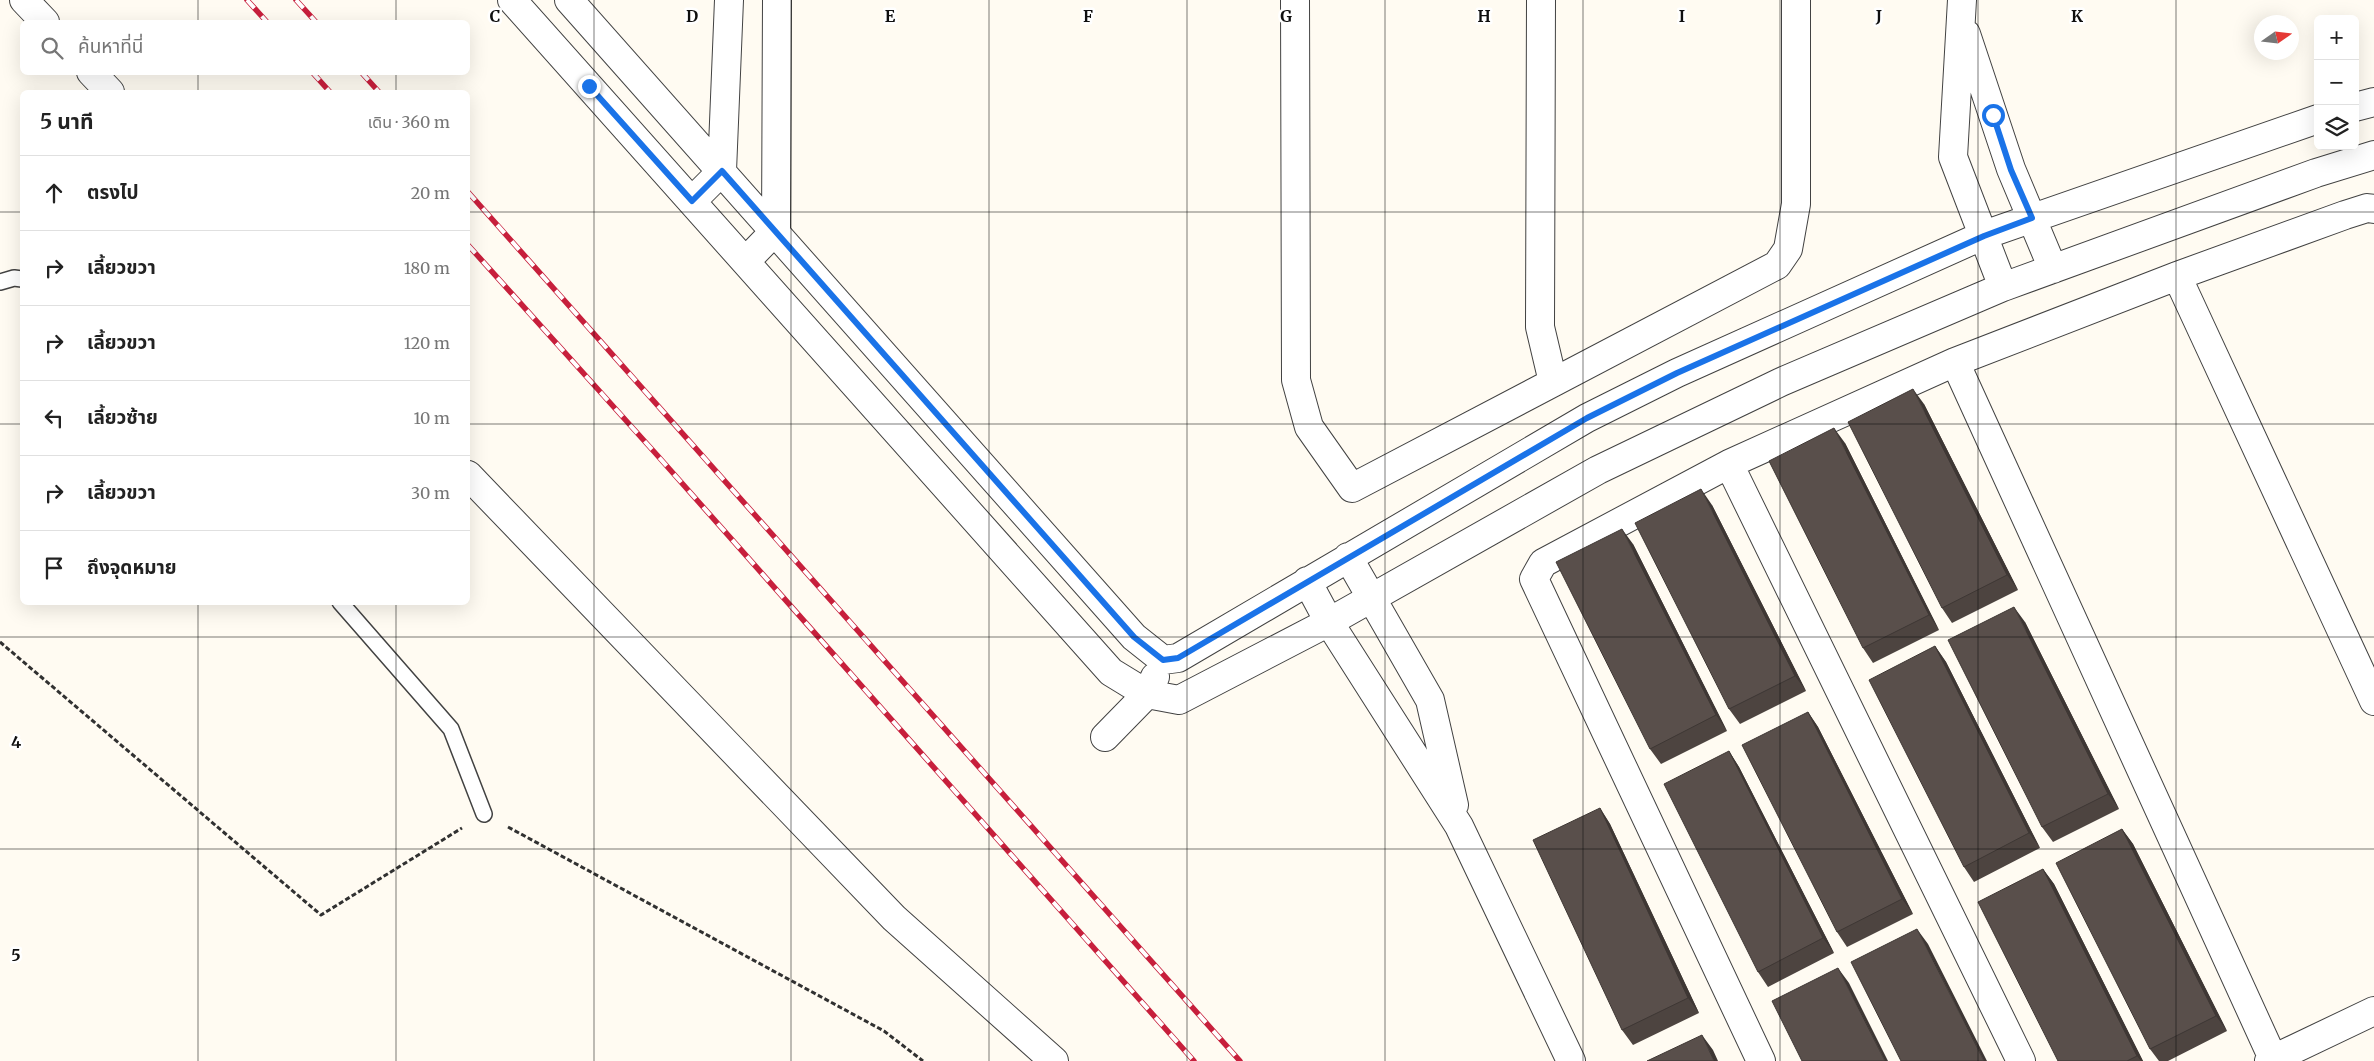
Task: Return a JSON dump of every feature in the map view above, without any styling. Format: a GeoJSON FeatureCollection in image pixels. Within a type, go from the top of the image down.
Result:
{"type":"FeatureCollection","features":[{"type":"Feature","properties":{"kind":"street"},"geometry":{"type":"LineString","coordinates":[[24,0],[43,20]]}},
{"type":"Feature","properties":{"kind":"street"},"geometry":{"type":"LineString","coordinates":[[512,0],[1111,672],[1146,694],[1178,700],[1329,622],[1598,470],[1781,382],[2003,287],[2316,172],[2374,155]]}},
{"type":"Feature","properties":{"kind":"street"},"geometry":{"type":"LineString","coordinates":[[569,0],[776,230],[1134,637],[1163,660],[1178,658],[1595,414],[1677,373],[1984,236],[2314,120]]}},
{"type":"Feature","properties":{"kind":"street"},"geometry":{"type":"LineString","coordinates":[[692,201],[722,171],[729,0]]}},
{"type":"Feature","properties":{"kind":"street"},"geometry":{"type":"LineString","coordinates":[[746,261],[776,230],[777,0]]}},
{"type":"Feature","properties":{"kind":"street"},"geometry":{"type":"LineString","coordinates":[[1295,0],[1296,380],[1309,427],[1352,488],[1777,265],[1788,249],[1796,204],[1796,0]]}},
{"type":"Feature","properties":{"kind":"street"},"geometry":{"type":"LineString","coordinates":[[1541,0],[1540,327],[1553,382]]}},
{"type":"Feature","properties":{"kind":"street"},"geometry":{"type":"LineString","coordinates":[[1962,12],[2011,170],[2053,269]]}},
{"type":"Feature","properties":{"kind":"street"},"geometry":{"type":"LineString","coordinates":[[1962,12],[1952,157],[2003,287]]}},
{"type":"Feature","properties":{"kind":"street"},"geometry":{"type":"LineString","coordinates":[[94,75],[108,90]]}},
{"type":"Feature","properties":{"kind":"street"},"geometry":{"type":"LineString","coordinates":[[2359,106],[2374,102]]}},
{"type":"Feature","properties":{"kind":"street"},"geometry":{"type":"LineString","coordinates":[[1761,1061],[1534,579],[1544,563],[1729,464],[1955,362],[2177,276],[2345,215],[2366,208],[2374,210]]}},
{"type":"Feature","properties":{"kind":"street"},"geometry":{"type":"LineString","coordinates":[[2177,276],[2374,701]]}},
{"type":"Feature","properties":{"kind":"street"},"geometry":{"type":"LineString","coordinates":[[1955,362],[2272,1060],[2374,1011]]}},
{"type":"Feature","properties":{"kind":"street"},"geometry":{"type":"LineString","coordinates":[[1729,464],[2021,1061]]}},
{"type":"Feature","properties":{"kind":"street"},"geometry":{"type":"LineString","coordinates":[[470,477],[894,918],[1054,1061]]}},
{"type":"Feature","properties":{"kind":"street"},"geometry":{"type":"LineString","coordinates":[[1348,557],[1430,700],[1459,826]]}},
{"type":"Feature","properties":{"kind":"street"},"geometry":{"type":"LineString","coordinates":[[1307,581],[1329,622],[1459,826],[1571,1061]]}},
{"type":"Feature","properties":{"kind":"street"},"geometry":{"type":"LineString","coordinates":[[1105,737],[1146,694],[1163,660]]}},
{"type":"Feature","properties":{"kind":"lane"},"geometry":{"type":"LineString","coordinates":[[0,282],[14,278],[20,280]]}},
{"type":"Feature","properties":{"kind":"lane"},"geometry":{"type":"LineString","coordinates":[[343,605],[451,729],[484,814]]}},
{"type":"Feature","properties":{"kind":"path"},"geometry":{"type":"LineString","coordinates":[[0,642],[321,915],[484,814],[884,1031],[923,1061]]}},
{"type":"Feature","properties":{"kind":"building"},"geometry":{"type":"Polygon","coordinates":[[[1913,389],[2007,575],[1942,608],[1848,422],[1913,389]]]}},
{"type":"Feature","properties":{"kind":"building"},"geometry":{"type":"Polygon","coordinates":[[[1834,428],[1929,615],[1863,648],[1769,461],[1834,428]]]}},
{"type":"Feature","properties":{"kind":"building"},"geometry":{"type":"Polygon","coordinates":[[[1701,489],[1795,676],[1729,709],[1635,523],[1701,489]]]}},
{"type":"Feature","properties":{"kind":"building"},"geometry":{"type":"Polygon","coordinates":[[[1622,529],[1716,715],[1650,749],[1556,562],[1622,529]]]}},
{"type":"Feature","properties":{"kind":"building"},"geometry":{"type":"Polygon","coordinates":[[[2014,607],[2108,794],[2042,827],[1948,640],[2014,607]]]}},
{"type":"Feature","properties":{"kind":"building"},"geometry":{"type":"Polygon","coordinates":[[[1935,646],[2029,833],[1964,867],[1869,680],[1935,646]]]}},
{"type":"Feature","properties":{"kind":"building"},"geometry":{"type":"Polygon","coordinates":[[[1808,712],[1902,899],[1837,932],[1742,745],[1808,712]]]}},
{"type":"Feature","properties":{"kind":"building"},"geometry":{"type":"Polygon","coordinates":[[[1729,751],[1823,938],[1758,972],[1664,784],[1729,751]]]}},
{"type":"Feature","properties":{"kind":"building"},"geometry":{"type":"Polygon","coordinates":[[[1600,808],[1688,998],[1622,1030],[1533,840],[1600,808]]]}},
{"type":"Feature","properties":{"kind":"building"},"geometry":{"type":"Polygon","coordinates":[[[2122,829],[2216,1016],[2150,1049],[2056,863],[2122,829]]]}},
{"type":"Feature","properties":{"kind":"building"},"geometry":{"type":"Polygon","coordinates":[[[2043,869],[2137,1056],[2127,1061],[2058,1061],[1978,902],[2043,869]]]}},
{"type":"Feature","properties":{"kind":"building"},"geometry":{"type":"Polygon","coordinates":[[[1917,929],[1984,1061],[1901,1061],[1851,962],[1917,929]]]}},
{"type":"Feature","properties":{"kind":"building"},"geometry":{"type":"Polygon","coordinates":[[[1838,968],[1885,1061],[1802,1061],[1772,1001],[1838,968]]]}},
{"type":"Feature","properties":{"kind":"building"},"geometry":{"type":"Polygon","coordinates":[[[1702,1035],[1714,1061],[1647,1061],[1702,1035]]]}},
{"type":"Feature","properties":{"kind":"railway"},"geometry":{"type":"LineString","coordinates":[[247,0],[265,20]]}},
{"type":"Feature","properties":{"kind":"railway"},"geometry":{"type":"LineString","coordinates":[[296,0],[314,20]]}},
{"type":"Feature","properties":{"kind":"railway"},"geometry":{"type":"LineString","coordinates":[[315,75],[328,90]]}},
{"type":"Feature","properties":{"kind":"railway"},"geometry":{"type":"LineString","coordinates":[[364,75],[377,90]]}},
{"type":"Feature","properties":{"kind":"railway"},"geometry":{"type":"LineString","coordinates":[[470,194],[1240,1061]]}},
{"type":"Feature","properties":{"kind":"railway"},"geometry":{"type":"LineString","coordinates":[[470,247],[657,455],[1194,1061]]}},
{"type":"Feature","properties":{"kind":"route"},"geometry":{"type":"LineString","coordinates":[[589,86],[692,201],[722,171],[1134,637],[1163,660],[1178,658],[1587,418],[1677,373],[1984,236],[2032,218],[2011,170],[1993,115]]}}]}
